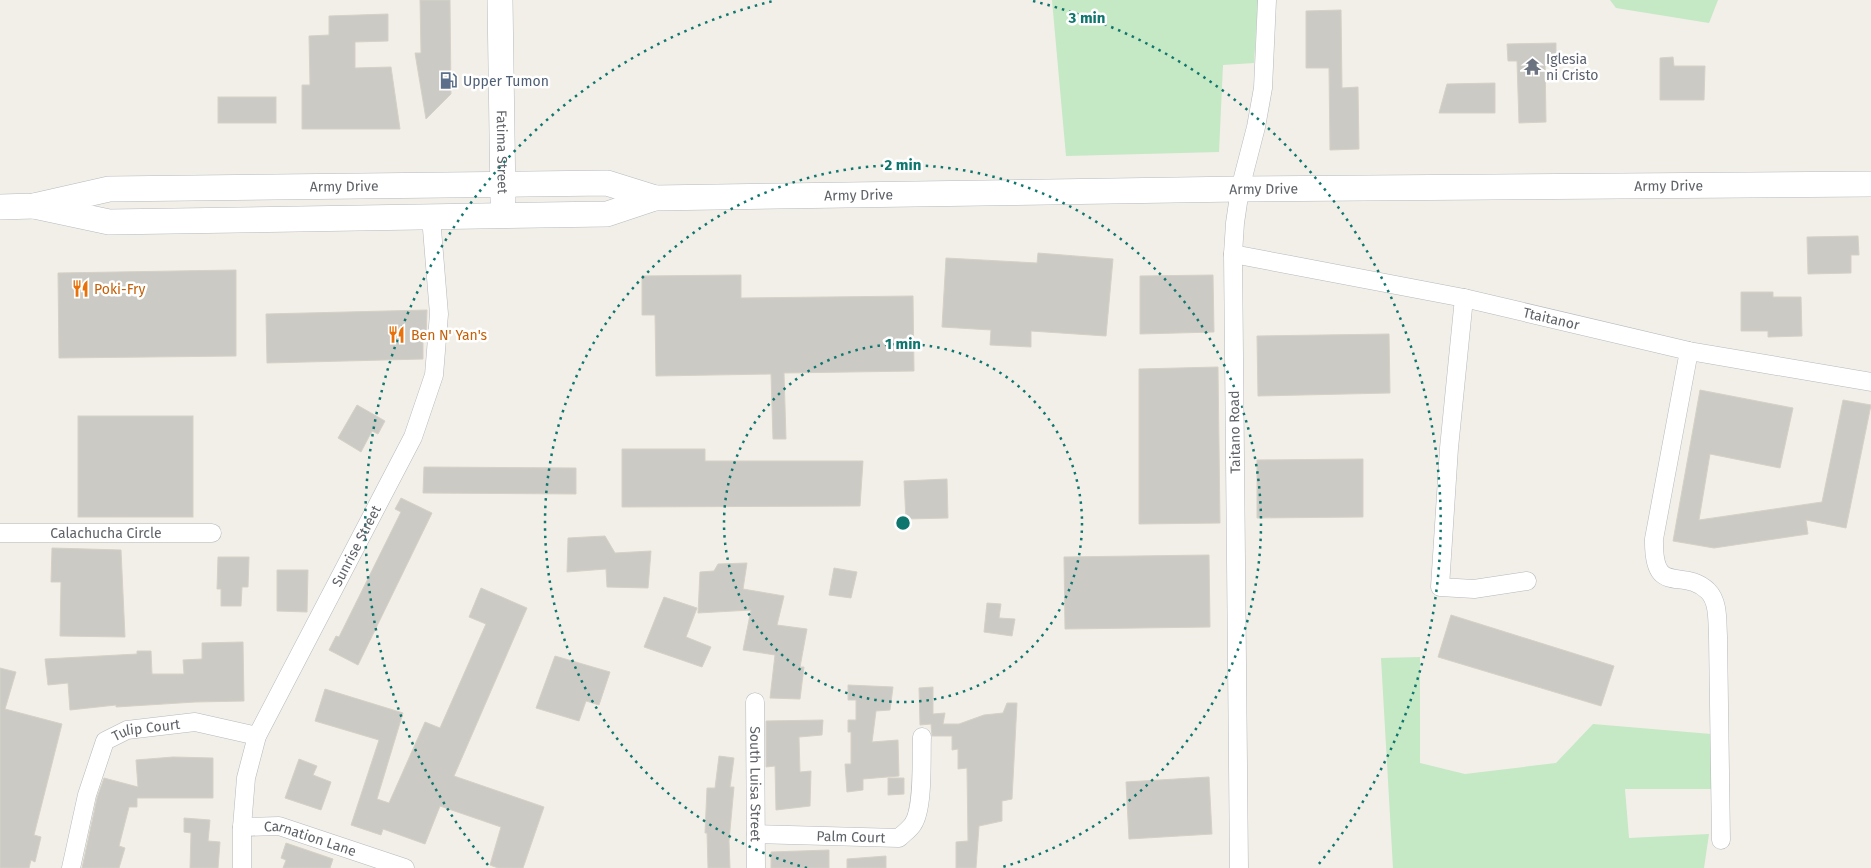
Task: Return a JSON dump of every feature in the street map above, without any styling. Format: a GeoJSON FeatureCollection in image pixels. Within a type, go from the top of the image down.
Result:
{"type":"FeatureCollection","features":[{"type":"Feature","properties":{"kind":"main road","name":"Fatima Street"},"geometry":{"type":"LineString","coordinates":[[500,0],[503,215]]}},
{"type":"Feature","properties":{"kind":"main road","name":"Army Drive"},"geometry":{"type":"LineString","coordinates":[[0,207],[34,206],[109,189],[607,183],[655,198]]}},
{"type":"Feature","properties":{"kind":"main road","name":"Army Drive"},"geometry":{"type":"LineString","coordinates":[[34,206],[109,222],[607,214],[655,198],[1240,189],[1871,184]]}},
{"type":"Feature","properties":{"kind":"street","name":"Taitano Road"},"geometry":{"type":"LineString","coordinates":[[1239,868],[1233,254],[1240,189],[1256,126],[1263,88],[1267,0]]}},
{"type":"Feature","properties":{"kind":"street","name":"Sunrise Street"},"geometry":{"type":"LineString","coordinates":[[242,868],[242,827],[246,778],[257,736],[413,437],[434,375],[439,314],[431,217]]}},
{"type":"Feature","properties":{"kind":"street","name":"Ttaitanor"},"geometry":{"type":"LineString","coordinates":[[1233,254],[1464,298],[1689,351],[1871,382]]}},
{"type":"Feature","properties":{"kind":"street"},"geometry":{"type":"LineString","coordinates":[[1464,298],[1449,448],[1440,588],[1474,589],[1527,581]]}},
{"type":"Feature","properties":{"kind":"street"},"geometry":{"type":"LineString","coordinates":[[1689,351],[1654,539],[1654,553],[1656,566],[1662,574],[1674,579],[1695,583],[1709,592],[1716,607],[1721,840]]}},
{"type":"Feature","properties":{"kind":"street","name":"Calachucha Circle"},"geometry":{"type":"LineString","coordinates":[[0,533],[212,532]]}},
{"type":"Feature","properties":{"kind":"street","name":"South Luisa Street"},"geometry":{"type":"LineString","coordinates":[[754,702],[756,868]]}},
{"type":"Feature","properties":{"kind":"street","name":"Tulip Court"},"geometry":{"type":"LineString","coordinates":[[71,868],[87,795],[105,741],[127,730],[195,722],[257,736]]}},
{"type":"Feature","properties":{"kind":"street","name":"Palm Court"},"geometry":{"type":"LineString","coordinates":[[756,834],[899,838],[914,823],[918,809],[922,737]]}},
{"type":"Feature","properties":{"kind":"street","name":"Carnation Lane"},"geometry":{"type":"LineString","coordinates":[[242,827],[279,826],[405,868]]}},
{"type":"Feature","properties":{"kind":"green space"},"geometry":{"type":"Polygon","coordinates":[[[1052,0],[1258,0],[1254,63],[1223,65],[1219,152],[1066,156],[1052,0]]]}},
{"type":"Feature","properties":{"kind":"green space"},"geometry":{"type":"Polygon","coordinates":[[[1610,0],[1718,0],[1709,23],[1616,8],[1610,0]]]}},
{"type":"Feature","properties":{"kind":"green space"},"geometry":{"type":"Polygon","coordinates":[[[1420,657],[1420,763],[1465,774],[1556,763],[1593,724],[1711,734],[1712,789],[1625,789],[1629,838],[1709,834],[1704,868],[1393,868],[1381,658],[1420,657]]]}},
{"type":"Feature","properties":{"kind":"building"},"geometry":{"type":"Polygon","coordinates":[[[420,0],[450,0],[451,94],[426,119],[415,53],[421,53],[420,0]]]}},
{"type":"Feature","properties":{"kind":"building"},"geometry":{"type":"Polygon","coordinates":[[[1341,10],[1342,88],[1358,87],[1359,149],[1330,150],[1329,68],[1306,68],[1306,11],[1341,10]]]}},
{"type":"Feature","properties":{"kind":"building"},"geometry":{"type":"Polygon","coordinates":[[[388,14],[388,41],[355,42],[355,68],[391,67],[400,129],[302,129],[302,85],[310,85],[309,36],[329,35],[329,16],[388,14]]]}},
{"type":"Feature","properties":{"kind":"building"},"geometry":{"type":"Polygon","coordinates":[[[1556,43],[1556,58],[1545,59],[1546,122],[1519,123],[1517,61],[1508,61],[1507,44],[1556,43]]]}},
{"type":"Feature","properties":{"kind":"building"},"geometry":{"type":"Polygon","coordinates":[[[1673,57],[1674,66],[1705,66],[1704,100],[1660,100],[1660,58],[1673,57]]]}},
{"type":"Feature","properties":{"kind":"building"},"geometry":{"type":"Polygon","coordinates":[[[1495,83],[1495,113],[1439,113],[1447,84],[1495,83]]]}},
{"type":"Feature","properties":{"kind":"building"},"geometry":{"type":"Polygon","coordinates":[[[218,97],[276,97],[276,123],[218,123],[218,97]]]}},
{"type":"Feature","properties":{"kind":"building"},"geometry":{"type":"Polygon","coordinates":[[[1858,236],[1859,255],[1851,255],[1851,273],[1808,274],[1807,237],[1858,236]]]}},
{"type":"Feature","properties":{"kind":"building"},"geometry":{"type":"Polygon","coordinates":[[[1038,253],[1113,259],[1106,336],[1031,331],[1031,347],[990,345],[991,330],[942,327],[946,258],[1037,263],[1038,253]]]}},
{"type":"Feature","properties":{"kind":"building"},"geometry":{"type":"Polygon","coordinates":[[[236,270],[236,356],[59,358],[58,273],[236,270]]]}},
{"type":"Feature","properties":{"kind":"building"},"geometry":{"type":"Polygon","coordinates":[[[741,275],[741,298],[913,296],[914,371],[784,373],[786,439],[773,439],[771,374],[656,376],[655,315],[642,315],[642,276],[741,275]]]}},
{"type":"Feature","properties":{"kind":"building"},"geometry":{"type":"Polygon","coordinates":[[[1213,275],[1214,332],[1140,334],[1140,276],[1213,275]]]}},
{"type":"Feature","properties":{"kind":"building"},"geometry":{"type":"Polygon","coordinates":[[[1741,292],[1773,292],[1773,297],[1801,297],[1802,336],[1768,337],[1768,331],[1741,331],[1741,292]]]}},
{"type":"Feature","properties":{"kind":"building"},"geometry":{"type":"Polygon","coordinates":[[[427,310],[426,337],[423,337],[423,359],[267,363],[266,314],[427,310]]]}},
{"type":"Feature","properties":{"kind":"building"},"geometry":{"type":"Polygon","coordinates":[[[1389,334],[1390,393],[1258,396],[1257,336],[1389,334]]]}},
{"type":"Feature","properties":{"kind":"building"},"geometry":{"type":"Polygon","coordinates":[[[1218,367],[1220,523],[1139,524],[1139,369],[1218,367]]]}},
{"type":"Feature","properties":{"kind":"building"},"geometry":{"type":"Polygon","coordinates":[[[1700,390],[1793,408],[1780,468],[1710,454],[1699,520],[1822,502],[1843,400],[1871,405],[1846,528],[1806,520],[1808,534],[1714,548],[1673,541],[1700,390]]]}},
{"type":"Feature","properties":{"kind":"building"},"geometry":{"type":"Polygon","coordinates":[[[357,405],[385,421],[378,434],[372,431],[361,452],[338,438],[357,405]]]}},
{"type":"Feature","properties":{"kind":"building"},"geometry":{"type":"Polygon","coordinates":[[[78,416],[193,416],[193,517],[78,517],[78,416]]]}},
{"type":"Feature","properties":{"kind":"building"},"geometry":{"type":"Polygon","coordinates":[[[622,449],[705,449],[705,461],[863,461],[860,506],[622,507],[622,449]]]}},
{"type":"Feature","properties":{"kind":"building"},"geometry":{"type":"Polygon","coordinates":[[[1363,459],[1363,517],[1257,518],[1257,460],[1363,459]]]}},
{"type":"Feature","properties":{"kind":"building"},"geometry":{"type":"Polygon","coordinates":[[[424,467],[576,468],[576,494],[423,493],[424,467]]]}},
{"type":"Feature","properties":{"kind":"building"},"geometry":{"type":"Polygon","coordinates":[[[947,479],[948,518],[906,519],[904,481],[947,479]]]}},
{"type":"Feature","properties":{"kind":"building"},"geometry":{"type":"Polygon","coordinates":[[[401,498],[432,513],[358,665],[329,650],[336,636],[339,637],[401,512],[395,509],[401,498]]]}},
{"type":"Feature","properties":{"kind":"building"},"geometry":{"type":"Polygon","coordinates":[[[605,536],[615,553],[651,551],[648,588],[607,587],[606,569],[567,572],[568,538],[605,536]]]}},
{"type":"Feature","properties":{"kind":"building"},"geometry":{"type":"Polygon","coordinates":[[[52,548],[121,550],[125,637],[60,636],[61,582],[51,582],[52,548]]]}},
{"type":"Feature","properties":{"kind":"building"},"geometry":{"type":"Polygon","coordinates":[[[1209,555],[1210,627],[1065,629],[1064,557],[1209,555]]]}},
{"type":"Feature","properties":{"kind":"building"},"geometry":{"type":"Polygon","coordinates":[[[218,557],[249,557],[248,587],[242,587],[241,606],[221,606],[221,589],[217,589],[218,557]]]}},
{"type":"Feature","properties":{"kind":"building"},"geometry":{"type":"Polygon","coordinates":[[[747,563],[743,589],[784,596],[777,625],[807,629],[800,667],[804,667],[800,699],[770,698],[775,655],[743,650],[751,610],[698,613],[700,572],[714,571],[718,564],[747,563]]]}},
{"type":"Feature","properties":{"kind":"building"},"geometry":{"type":"Polygon","coordinates":[[[834,568],[857,572],[851,598],[829,595],[834,568]]]}},
{"type":"Feature","properties":{"kind":"building"},"geometry":{"type":"Polygon","coordinates":[[[277,570],[308,570],[307,612],[277,611],[277,570]]]}},
{"type":"Feature","properties":{"kind":"building"},"geometry":{"type":"Polygon","coordinates":[[[481,588],[527,608],[454,776],[544,807],[523,868],[498,868],[490,865],[501,827],[440,806],[425,844],[383,829],[381,835],[351,825],[379,740],[315,721],[325,689],[403,713],[377,799],[389,803],[425,722],[440,728],[486,624],[469,617],[481,588]]]}},
{"type":"Feature","properties":{"kind":"building"},"geometry":{"type":"Polygon","coordinates":[[[664,597],[697,608],[686,637],[711,647],[702,667],[644,647],[664,597]]]}},
{"type":"Feature","properties":{"kind":"building"},"geometry":{"type":"Polygon","coordinates":[[[987,603],[1001,604],[999,618],[1015,619],[1012,636],[984,632],[987,603]]]}},
{"type":"Feature","properties":{"kind":"building"},"geometry":{"type":"Polygon","coordinates":[[[1451,615],[1614,666],[1601,706],[1438,657],[1451,615]]]}},
{"type":"Feature","properties":{"kind":"building"},"geometry":{"type":"Polygon","coordinates":[[[243,642],[244,701],[116,707],[116,705],[70,710],[68,683],[48,685],[45,659],[137,654],[137,651],[151,651],[152,674],[184,674],[183,660],[202,659],[202,643],[243,642]]]}},
{"type":"Feature","properties":{"kind":"building"},"geometry":{"type":"Polygon","coordinates":[[[555,656],[610,672],[599,705],[586,701],[579,721],[536,708],[555,656]]]}},
{"type":"Feature","properties":{"kind":"building"},"geometry":{"type":"Polygon","coordinates":[[[0,668],[16,672],[5,709],[62,724],[34,835],[41,837],[35,862],[31,860],[29,868],[0,868],[0,668]]]}},
{"type":"Feature","properties":{"kind":"building"},"geometry":{"type":"Polygon","coordinates":[[[848,685],[893,687],[890,710],[876,711],[872,742],[898,740],[899,776],[863,779],[863,790],[847,792],[845,764],[851,764],[851,732],[848,732],[848,720],[856,720],[856,700],[848,700],[848,685]]]}},
{"type":"Feature","properties":{"kind":"building"},"geometry":{"type":"Polygon","coordinates":[[[933,687],[933,714],[945,713],[943,724],[959,724],[984,715],[1003,713],[1007,703],[1017,703],[1012,799],[1002,801],[1002,821],[979,826],[976,868],[956,868],[956,842],[968,841],[967,768],[958,769],[958,749],[952,750],[952,736],[932,736],[931,724],[920,725],[919,688],[933,687]]]}},
{"type":"Feature","properties":{"kind":"building"},"geometry":{"type":"Polygon","coordinates":[[[823,720],[822,735],[799,737],[800,772],[811,771],[810,806],[776,810],[775,766],[766,767],[766,721],[823,720]]]}},
{"type":"Feature","properties":{"kind":"building"},"geometry":{"type":"Polygon","coordinates":[[[719,756],[734,758],[730,787],[734,787],[729,841],[730,868],[708,868],[707,833],[705,833],[707,788],[715,788],[719,756]]]}},
{"type":"Feature","properties":{"kind":"building"},"geometry":{"type":"Polygon","coordinates":[[[173,757],[213,758],[213,798],[137,798],[137,807],[129,807],[119,846],[125,848],[119,868],[82,868],[97,798],[104,778],[138,787],[136,760],[173,757]]]}},
{"type":"Feature","properties":{"kind":"building"},"geometry":{"type":"Polygon","coordinates":[[[299,759],[317,766],[313,775],[331,782],[321,810],[285,798],[299,759]]]}},
{"type":"Feature","properties":{"kind":"building"},"geometry":{"type":"Polygon","coordinates":[[[1209,777],[1212,834],[1129,839],[1126,782],[1209,777]]]}},
{"type":"Feature","properties":{"kind":"building"},"geometry":{"type":"Polygon","coordinates":[[[888,778],[904,778],[904,794],[888,795],[888,778]]]}},
{"type":"Feature","properties":{"kind":"building"},"geometry":{"type":"Polygon","coordinates":[[[184,818],[210,820],[208,841],[220,842],[218,868],[190,868],[191,833],[184,832],[184,818]]]}},
{"type":"Feature","properties":{"kind":"building"},"geometry":{"type":"Polygon","coordinates":[[[286,843],[333,859],[330,868],[283,868],[286,860],[281,858],[286,843]]]}},
{"type":"Feature","properties":{"kind":"building"},"geometry":{"type":"Polygon","coordinates":[[[829,850],[829,868],[771,868],[771,852],[829,850]]]}},
{"type":"Feature","properties":{"kind":"building"},"geometry":{"type":"Polygon","coordinates":[[[886,856],[886,868],[847,868],[847,859],[886,856]]]}},
{"type":"Feature","properties":{"kind":"place","name":"Iglesia ni Cristo"},"geometry":{"type":"Point","coordinates":[1532,67]}},
{"type":"Feature","properties":{"kind":"place","name":"Upper Tumon"},"geometry":{"type":"Point","coordinates":[449,81]}},
{"type":"Feature","properties":{"kind":"place","name":"Poki-Fry"},"geometry":{"type":"Point","coordinates":[80,289]}},
{"type":"Feature","properties":{"kind":"place","name":"Ben N' Yan's"},"geometry":{"type":"Point","coordinates":[397,335]}}]}
